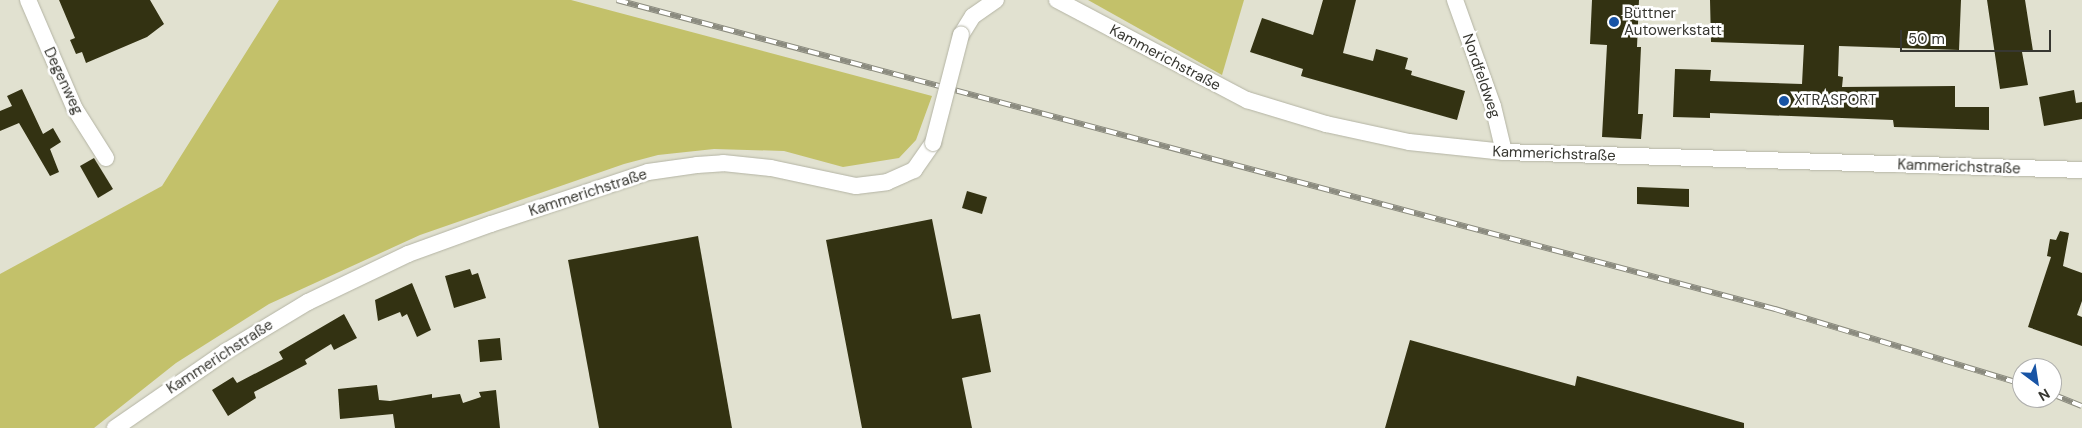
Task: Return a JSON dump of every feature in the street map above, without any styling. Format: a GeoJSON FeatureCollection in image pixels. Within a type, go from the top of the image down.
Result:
{"type":"FeatureCollection","features":[{"type":"Feature","properties":{"kind":"street","name":"Degenweg"},"geometry":{"type":"LineString","coordinates":[[28,0],[75,109],[106,158]]}},
{"type":"Feature","properties":{"kind":"street","name":"Kammerichstraße"},"geometry":{"type":"LineString","coordinates":[[115,428],[225,352],[308,302],[408,254],[490,224],[648,172],[697,164],[748,165],[856,186],[887,182],[914,170],[933,143],[961,35],[973,16],[996,0]]}},
{"type":"Feature","properties":{"kind":"street","name":"Kammerichstraße"},"geometry":{"type":"LineString","coordinates":[[1057,0],[1255,103],[1409,142],[1504,152],[2082,170]]}},
{"type":"Feature","properties":{"kind":"street","name":"Nordfeldweg"},"geometry":{"type":"LineString","coordinates":[[1455,0],[1494,106],[1504,152]]}},
{"type":"Feature","properties":{"kind":"shaded area"},"geometry":{"type":"Polygon","coordinates":[[[279,0],[571,0],[932,96],[916,140],[899,158],[843,167],[784,151],[714,149],[658,155],[624,164],[420,235],[269,304],[176,363],[94,428],[0,428],[0,274],[162,186],[279,0]]]}},
{"type":"Feature","properties":{"kind":"shaded area"},"geometry":{"type":"Polygon","coordinates":[[[1088,0],[1244,0],[1222,75],[1088,0]]]}},
{"type":"Feature","properties":{"kind":"building"},"geometry":{"type":"Polygon","coordinates":[[[59,0],[150,0],[164,24],[147,37],[86,63],[82,52],[76,54],[70,40],[75,38],[59,0]]]}},
{"type":"Feature","properties":{"kind":"building"},"geometry":{"type":"Polygon","coordinates":[[[1323,0],[1356,0],[1343,53],[1373,61],[1376,49],[1408,58],[1405,69],[1412,71],[1411,75],[1465,91],[1457,120],[1301,76],[1303,69],[1250,52],[1262,18],[1313,35],[1323,0]]]}},
{"type":"Feature","properties":{"kind":"building"},"geometry":{"type":"Polygon","coordinates":[[[1592,0],[1639,0],[1637,47],[1641,47],[1638,114],[1643,114],[1641,139],[1602,137],[1607,45],[1590,44],[1592,0]]]}},
{"type":"Feature","properties":{"kind":"building"},"geometry":{"type":"Polygon","coordinates":[[[1710,0],[1961,0],[1959,50],[1839,46],[1838,76],[1843,77],[1842,87],[1955,86],[1955,107],[1989,107],[1989,130],[1894,127],[1893,120],[1710,113],[1710,118],[1673,117],[1675,69],[1711,70],[1710,81],[1802,84],[1804,45],[1711,42],[1710,0]]]}},
{"type":"Feature","properties":{"kind":"building"},"geometry":{"type":"Polygon","coordinates":[[[1987,0],[2025,0],[2033,51],[2022,52],[2028,85],[2000,89],[1987,0]]]}},
{"type":"Feature","properties":{"kind":"building"},"geometry":{"type":"Polygon","coordinates":[[[22,89],[43,134],[53,128],[61,142],[50,149],[59,172],[50,176],[19,123],[0,131],[0,111],[12,106],[7,96],[22,89]]]}},
{"type":"Feature","properties":{"kind":"building"},"geometry":{"type":"Polygon","coordinates":[[[2074,90],[2076,103],[2082,102],[2082,119],[2044,126],[2039,97],[2074,90]]]}},
{"type":"Feature","properties":{"kind":"building"},"geometry":{"type":"Polygon","coordinates":[[[94,158],[113,189],[98,198],[80,166],[94,158]]]}},
{"type":"Feature","properties":{"kind":"building"},"geometry":{"type":"Polygon","coordinates":[[[1637,187],[1689,189],[1689,207],[1637,204],[1637,187]]]}},
{"type":"Feature","properties":{"kind":"building"},"geometry":{"type":"Polygon","coordinates":[[[967,191],[987,197],[982,214],[962,208],[967,191]]]}},
{"type":"Feature","properties":{"kind":"building"},"geometry":{"type":"Polygon","coordinates":[[[932,219],[952,319],[980,314],[991,372],[962,378],[972,428],[862,428],[826,240],[932,219]]]}},
{"type":"Feature","properties":{"kind":"building"},"geometry":{"type":"Polygon","coordinates":[[[2060,231],[2069,233],[2063,266],[2082,273],[2082,301],[2077,315],[2082,317],[2082,346],[2028,327],[2051,257],[2047,256],[2050,239],[2056,240],[2060,231]]]}},
{"type":"Feature","properties":{"kind":"building"},"geometry":{"type":"Polygon","coordinates":[[[698,236],[732,428],[599,428],[568,260],[698,236]]]}},
{"type":"Feature","properties":{"kind":"building"},"geometry":{"type":"Polygon","coordinates":[[[470,269],[472,275],[478,273],[486,298],[454,308],[445,276],[470,269]]]}},
{"type":"Feature","properties":{"kind":"building"},"geometry":{"type":"Polygon","coordinates":[[[412,283],[431,330],[417,337],[407,314],[402,317],[400,312],[378,321],[375,300],[412,283]]]}},
{"type":"Feature","properties":{"kind":"building"},"geometry":{"type":"Polygon","coordinates":[[[344,314],[357,338],[334,350],[331,344],[305,360],[307,364],[254,392],[256,398],[228,416],[212,390],[233,377],[237,383],[283,359],[279,352],[344,314]]]}},
{"type":"Feature","properties":{"kind":"building"},"geometry":{"type":"Polygon","coordinates":[[[500,338],[502,360],[480,362],[478,340],[500,338]]]}},
{"type":"Feature","properties":{"kind":"building"},"geometry":{"type":"Polygon","coordinates":[[[1410,340],[1575,386],[1577,376],[1744,423],[1744,428],[1385,428],[1410,340]]]}},
{"type":"Feature","properties":{"kind":"building"},"geometry":{"type":"Polygon","coordinates":[[[377,385],[379,400],[390,401],[432,394],[432,398],[460,394],[463,403],[481,397],[479,392],[496,390],[500,428],[395,428],[393,414],[340,419],[338,389],[377,385]]]}},
{"type":"Feature","properties":{"kind":"railway"},"geometry":{"type":"LineString","coordinates":[[617,0],[1775,309],[2012,381]]}},
{"type":"Feature","properties":{"kind":"railway"},"geometry":{"type":"LineString","coordinates":[[2062,398],[2082,406]]}},
{"type":"Feature","properties":{"kind":"place","name":"Büttner Autowerkstatt"},"geometry":{"type":"Point","coordinates":[1614,22]}},
{"type":"Feature","properties":{"kind":"place","name":"XTRASPORT"},"geometry":{"type":"Point","coordinates":[1784,101]}}]}
